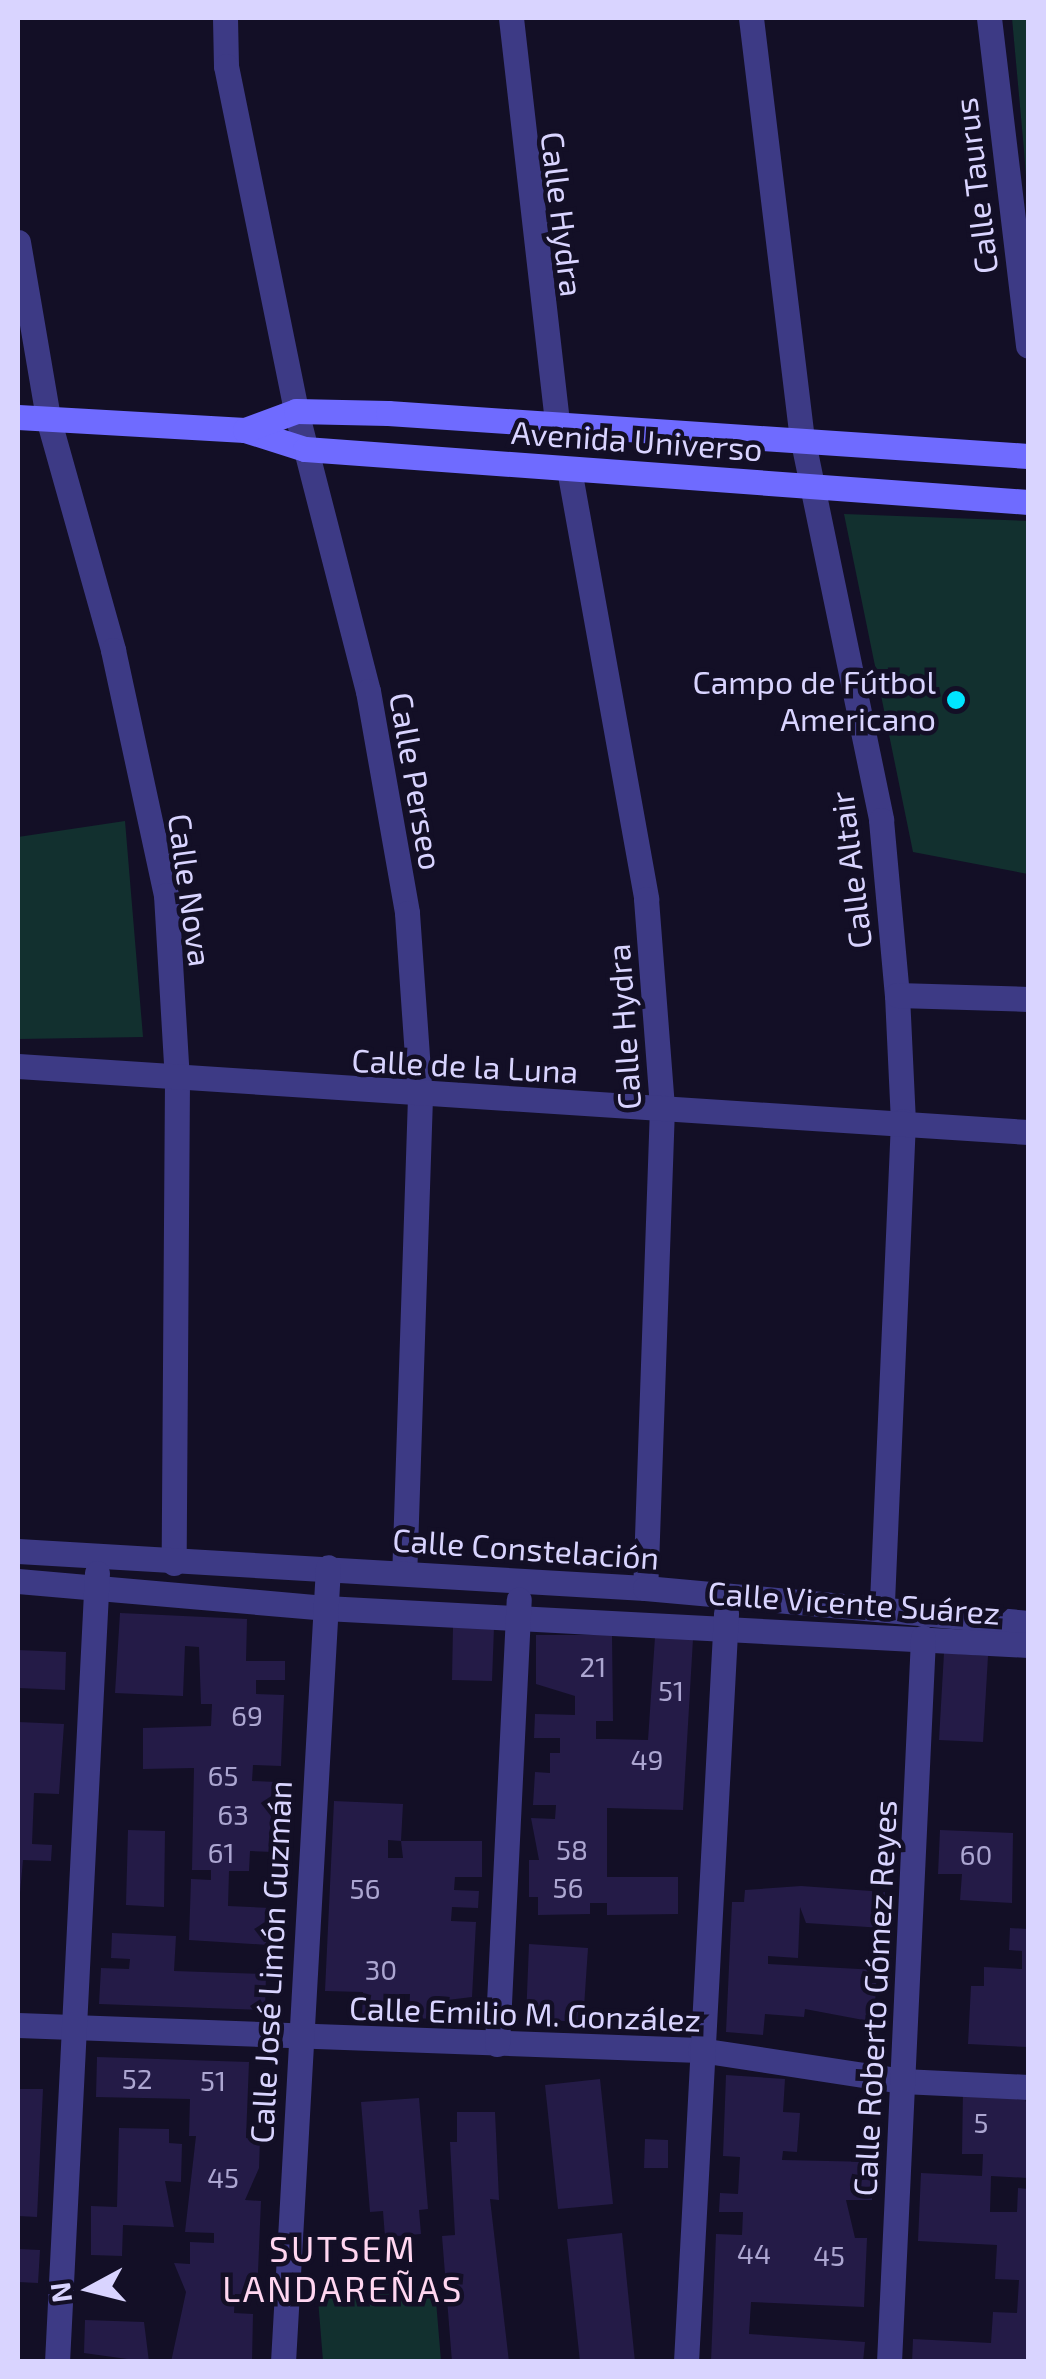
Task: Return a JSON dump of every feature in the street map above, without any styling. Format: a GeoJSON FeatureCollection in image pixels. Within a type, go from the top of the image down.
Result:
{"type":"FeatureCollection","features":[{"type":"Feature","properties":{"kind":"street","name":"Calle Perseo"},"geometry":{"type":"LineString","coordinates":[[225,18],[226,66],[296,411],[368,691],[407,914],[420,1097],[404,1572]]}},
{"type":"Feature","properties":{"kind":"street","name":"Calle Hydra"},"geometry":{"type":"LineString","coordinates":[[512,18],[557,419]]}},
{"type":"Feature","properties":{"kind":"street","name":"Calle Altair"},"geometry":{"type":"LineString","coordinates":[[750,18],[802,437],[881,820],[897,995],[903,1120],[882,1605]]}},
{"type":"Feature","properties":{"kind":"street","name":"Calle Taurus"},"geometry":{"type":"LineString","coordinates":[[989,18],[1027,331]]}},
{"type":"Feature","properties":{"kind":"street","name":"Calle Nova"},"geometry":{"type":"LineString","coordinates":[[18,242],[48,418],[114,650],[166,895],[177,1080],[174,1563]]}},
{"type":"Feature","properties":{"kind":"street","name":"Avenida Universo"},"geometry":{"type":"LineString","coordinates":[[244,430],[296,411],[557,419],[1028,456]]}},
{"type":"Feature","properties":{"kind":"street","name":"Avenida Universo"},"geometry":{"type":"LineString","coordinates":[[18,416],[244,430],[305,449],[1028,502]]}},
{"type":"Feature","properties":{"kind":"street","name":"Calle Hydra"},"geometry":{"type":"LineString","coordinates":[[569,469],[646,899],[662,1107],[645,1588]]}},
{"type":"Feature","properties":{"kind":"street"},"geometry":{"type":"LineString","coordinates":[[897,995],[1028,999]]}},
{"type":"Feature","properties":{"kind":"street","name":"Calle de la Luna"},"geometry":{"type":"LineString","coordinates":[[18,1066],[420,1097],[903,1120],[1028,1132]]}},
{"type":"Feature","properties":{"kind":"street","name":"Calle Constelación"},"geometry":{"type":"LineString","coordinates":[[18,1550],[174,1563],[328,1567],[645,1588],[728,1596],[824,1615],[882,1605],[956,1628],[1028,1623]]}},
{"type":"Feature","properties":{"kind":"street"},"geometry":{"type":"LineString","coordinates":[[57,2362],[70,2029],[97,1558]]}},
{"type":"Feature","properties":{"kind":"street","name":"Calle José Limón Guzmán"},"geometry":{"type":"LineString","coordinates":[[283,2362],[295,2037],[328,1567]]}},
{"type":"Feature","properties":{"kind":"street","name":"Calle Vicente Suárez"},"geometry":{"type":"LineString","coordinates":[[18,1580],[325,1608],[726,1626],[824,1615],[923,1638],[956,1628],[1028,1646]]}},
{"type":"Feature","properties":{"kind":"street"},"geometry":{"type":"LineString","coordinates":[[498,2044],[520,1580]]}},
{"type":"Feature","properties":{"kind":"street"},"geometry":{"type":"LineString","coordinates":[[686,2362],[700,2050],[728,1596]]}},
{"type":"Feature","properties":{"kind":"street","name":"Calle Roberto Gómez Reyes"},"geometry":{"type":"LineString","coordinates":[[890,2362],[923,1638]]}},
{"type":"Feature","properties":{"kind":"street","name":"Calle Emilio M. González"},"geometry":{"type":"LineString","coordinates":[[18,2026],[700,2050],[902,2081],[1028,2087]]}},
{"type":"Feature","properties":{"kind":"green space"},"geometry":{"type":"Polygon","coordinates":[[[1012,18],[1028,18],[1028,205],[1024,150],[1012,18]]]}},
{"type":"Feature","properties":{"kind":"green space","name":"Campo de Fútbol Americano"},"geometry":{"type":"Polygon","coordinates":[[[844,514],[1028,521],[1028,874],[913,852],[844,514]]]}},
{"type":"Feature","properties":{"kind":"green space"},"geometry":{"type":"Polygon","coordinates":[[[125,821],[143,1037],[18,1039],[18,837],[125,821]]]}},
{"type":"Feature","properties":{"kind":"green space"},"geometry":{"type":"Polygon","coordinates":[[[435,2289],[441,2361],[323,2361],[318,2299],[435,2289]]]}},
{"type":"Feature","properties":{"kind":"building"},"geometry":{"type":"Polygon","coordinates":[[[120,1613],[247,1619],[246,1661],[285,1661],[285,1680],[256,1680],[256,1694],[284,1695],[281,1766],[253,1765],[252,1781],[276,1782],[273,1852],[250,1851],[249,1871],[229,1871],[228,1906],[270,1908],[268,1945],[189,1940],[191,1879],[211,1880],[211,1870],[192,1870],[194,1768],[143,1769],[143,1728],[211,1726],[212,1704],[201,1704],[199,1647],[185,1646],[183,1696],[115,1693],[120,1613]]]}},
{"type":"Feature","properties":{"kind":"building"},"geometry":{"type":"Polygon","coordinates":[[[453,1626],[494,1627],[492,1681],[452,1680],[453,1626]]]}},
{"type":"Feature","properties":{"kind":"building"},"geometry":{"type":"Polygon","coordinates":[[[536,1635],[612,1635],[613,1721],[596,1721],[596,1739],[648,1740],[655,1637],[693,1639],[683,1810],[607,1808],[607,1877],[678,1877],[678,1914],[607,1915],[607,1903],[590,1903],[590,1914],[538,1915],[538,1897],[529,1897],[529,1860],[539,1860],[531,1818],[555,1819],[556,1805],[533,1805],[535,1772],[550,1773],[550,1753],[560,1753],[560,1738],[534,1738],[535,1714],[575,1715],[575,1696],[536,1684],[536,1635]]]}},
{"type":"Feature","properties":{"kind":"building"},"geometry":{"type":"Polygon","coordinates":[[[18,1650],[66,1652],[65,1690],[18,1688],[18,1650]]]}},
{"type":"Feature","properties":{"kind":"building"},"geometry":{"type":"Polygon","coordinates":[[[944,1653],[988,1656],[983,1742],[939,1740],[944,1653]]]}},
{"type":"Feature","properties":{"kind":"building"},"geometry":{"type":"Polygon","coordinates":[[[18,1722],[64,1724],[59,1794],[34,1793],[32,1844],[52,1845],[51,1861],[23,1860],[20,1893],[18,1722]]]}},
{"type":"Feature","properties":{"kind":"building"},"geometry":{"type":"Polygon","coordinates":[[[334,1801],[403,1804],[401,1841],[482,1841],[482,1877],[455,1877],[454,1890],[479,1891],[478,1908],[452,1907],[451,1921],[476,1922],[472,1997],[439,2001],[438,2019],[409,2018],[410,1994],[399,1994],[397,2017],[362,2016],[363,1992],[325,1991],[334,1801]],[[388,1840],[388,1858],[403,1858],[401,1841],[388,1840]]]}},
{"type":"Feature","properties":{"kind":"building"},"geometry":{"type":"Polygon","coordinates":[[[128,1830],[165,1831],[164,1907],[126,1905],[128,1830]]]}},
{"type":"Feature","properties":{"kind":"building"},"geometry":{"type":"Polygon","coordinates":[[[940,1830],[1013,1833],[1012,1903],[960,1900],[962,1874],[938,1874],[940,1830]]]}},
{"type":"Feature","properties":{"kind":"building"},"geometry":{"type":"Polygon","coordinates":[[[801,1886],[885,1892],[883,1928],[806,1923],[800,1907],[798,1958],[768,1956],[768,1964],[877,1970],[874,2022],[805,2009],[804,2017],[765,2014],[763,2035],[726,2032],[732,1902],[744,1902],[745,1890],[801,1886]]]}},
{"type":"Feature","properties":{"kind":"building"},"geometry":{"type":"Polygon","coordinates":[[[1010,1928],[1028,1929],[1028,2047],[968,2044],[971,1986],[984,1986],[984,1967],[1022,1969],[1022,1951],[1009,1950],[1010,1928]]]}},
{"type":"Feature","properties":{"kind":"building"},"geometry":{"type":"Polygon","coordinates":[[[112,1933],[176,1936],[174,1971],[266,1974],[265,2010],[99,2004],[101,1968],[129,1969],[130,1959],[111,1958],[112,1933]]]}},
{"type":"Feature","properties":{"kind":"building"},"geometry":{"type":"Polygon","coordinates":[[[529,1944],[588,1948],[583,2022],[526,2019],[529,1944]]]}},
{"type":"Feature","properties":{"kind":"building"},"geometry":{"type":"Polygon","coordinates":[[[97,2057],[249,2062],[246,2138],[260,2139],[259,2168],[245,2200],[261,2201],[257,2295],[235,2294],[234,2313],[253,2314],[252,2362],[171,2362],[186,2292],[174,2263],[190,2264],[190,2242],[214,2243],[214,2233],[185,2232],[196,2136],[189,2136],[190,2099],[96,2097],[97,2057]]]}},
{"type":"Feature","properties":{"kind":"building"},"geometry":{"type":"Polygon","coordinates":[[[726,2075],[785,2079],[783,2112],[800,2113],[797,2152],[783,2151],[782,2160],[873,2162],[872,2200],[846,2200],[855,2238],[867,2238],[864,2307],[751,2302],[749,2334],[865,2342],[863,2362],[711,2362],[716,2234],[742,2235],[743,2212],[719,2212],[720,2193],[738,2194],[740,2157],[723,2156],[726,2075]]]}},
{"type":"Feature","properties":{"kind":"building"},"geometry":{"type":"Polygon","coordinates":[[[600,2079],[613,2204],[558,2209],[545,2085],[600,2079]]]}},
{"type":"Feature","properties":{"kind":"building"},"geometry":{"type":"Polygon","coordinates":[[[18,2089],[43,2089],[37,2217],[18,2216],[18,2089]]]}},
{"type":"Feature","properties":{"kind":"building"},"geometry":{"type":"Polygon","coordinates":[[[963,2089],[1023,2091],[1028,2110],[1028,2178],[991,2176],[990,2212],[1017,2212],[1018,2188],[1028,2189],[1028,2362],[912,2362],[913,2339],[991,2343],[993,2312],[1017,2313],[1019,2280],[995,2279],[997,2245],[918,2241],[921,2173],[982,2176],[983,2154],[962,2154],[963,2089]]]}},
{"type":"Feature","properties":{"kind":"building"},"geometry":{"type":"Polygon","coordinates":[[[419,2098],[428,2209],[419,2210],[421,2234],[385,2237],[383,2211],[370,2212],[361,2102],[419,2098]]]}},
{"type":"Feature","properties":{"kind":"building"},"geometry":{"type":"Polygon","coordinates":[[[457,2112],[495,2112],[499,2200],[490,2199],[509,2362],[452,2362],[442,2236],[455,2235],[450,2142],[457,2142],[457,2112]]]}},
{"type":"Feature","properties":{"kind":"building"},"geometry":{"type":"Polygon","coordinates":[[[119,2128],[169,2129],[169,2143],[182,2144],[181,2182],[165,2181],[174,2227],[123,2225],[122,2256],[91,2255],[91,2206],[117,2207],[119,2128]]]}},
{"type":"Feature","properties":{"kind":"building"},"geometry":{"type":"Polygon","coordinates":[[[645,2139],[668,2140],[668,2168],[644,2168],[645,2139]]]}},
{"type":"Feature","properties":{"kind":"building"},"geometry":{"type":"Polygon","coordinates":[[[622,2233],[635,2362],[580,2362],[567,2239],[622,2233]]]}},
{"type":"Feature","properties":{"kind":"building"},"geometry":{"type":"Polygon","coordinates":[[[18,2249],[40,2250],[38,2283],[18,2282],[18,2249]]]}},
{"type":"Feature","properties":{"kind":"building"},"geometry":{"type":"Polygon","coordinates":[[[85,2320],[144,2322],[149,2362],[84,2353],[85,2320]]]}},
{"type":"Feature","properties":{"kind":"place","name":"Campo de Fútbol Americano"},"geometry":{"type":"Point","coordinates":[956,700]}},
{"type":"Feature","properties":{"kind":"district","name":"SUTSEM LANDAREÑAS"},"geometry":{"type":"Point","coordinates":[343,2268]}}]}
